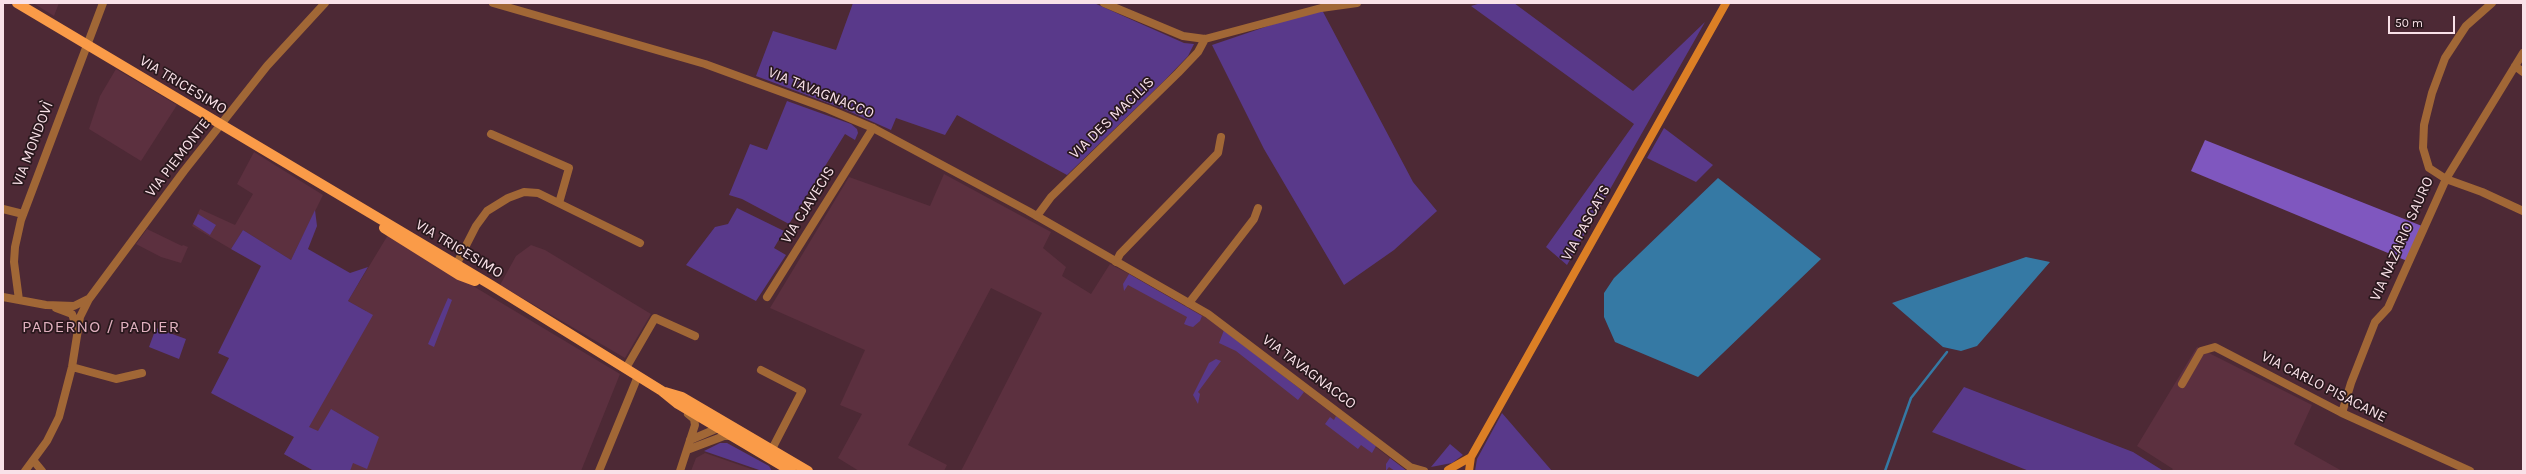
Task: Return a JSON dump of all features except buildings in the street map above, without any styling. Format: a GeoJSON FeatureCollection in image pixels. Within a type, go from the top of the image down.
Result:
{"type":"FeatureCollection","features":[{"type":"Feature","properties":{"kind":"main road","name":"VIA TRICESIMO"},"geometry":{"type":"LineString","coordinates":[[17,3],[335,193],[455,268],[507,294],[626,368],[662,391],[670,398],[791,471]]}},
{"type":"Feature","properties":{"kind":"main road","name":"VIA PASCATS"},"geometry":{"type":"LineString","coordinates":[[1469,471],[1471,457],[1726,3]]}},
{"type":"Feature","properties":{"kind":"main road","name":"VIA TRICESIMO"},"geometry":{"type":"LineString","coordinates":[[662,391],[682,397],[808,471]]}},
{"type":"Feature","properties":{"kind":"main road"},"geometry":{"type":"LineString","coordinates":[[1446,471],[1471,457]]}},
{"type":"Feature","properties":{"kind":"street","name":"VIA MONDOVÌ"},"geometry":{"type":"LineString","coordinates":[[19,300],[14,262],[15,247],[23,214],[103,3]]}},
{"type":"Feature","properties":{"kind":"street","name":"VIA PIEMONTE"},"geometry":{"type":"LineString","coordinates":[[77,311],[89,299],[180,176],[268,66],[325,3]]}},
{"type":"Feature","properties":{"kind":"street","name":"VIA TAVAGNACCO"},"geometry":{"type":"LineString","coordinates":[[493,3],[705,64],[828,109],[872,128],[1037,216],[1222,323],[1412,469],[1424,471]]}},
{"type":"Feature","properties":{"kind":"street"},"geometry":{"type":"LineString","coordinates":[[1104,3],[1183,36],[1205,39],[1321,8],[1357,3]]}},
{"type":"Feature","properties":{"kind":"street","name":"VIA NAZARIO SAURO"},"geometry":{"type":"LineString","coordinates":[[2342,413],[2351,383],[2375,322],[2388,308],[2446,179],[2429,168],[2423,148],[2424,125],[2432,93],[2445,58],[2466,26],[2492,3]]}},
{"type":"Feature","properties":{"kind":"street","name":"VIA DES MACILIS"},"geometry":{"type":"LineString","coordinates":[[1037,216],[1051,197],[1198,52],[1205,39]]}},
{"type":"Feature","properties":{"kind":"street"},"geometry":{"type":"LineString","coordinates":[[2523,53],[2446,179],[2523,211]]}},
{"type":"Feature","properties":{"kind":"street"},"geometry":{"type":"LineString","coordinates":[[2515,66],[2523,72]]}},
{"type":"Feature","properties":{"kind":"street","name":"VIA CJAVECIS"},"geometry":{"type":"LineString","coordinates":[[766,297],[872,128]]}},
{"type":"Feature","properties":{"kind":"street"},"geometry":{"type":"LineString","coordinates":[[491,134],[569,168],[559,203]]}},
{"type":"Feature","properties":{"kind":"street"},"geometry":{"type":"LineString","coordinates":[[1116,262],[1120,254],[1218,153],[1221,137]]}},
{"type":"Feature","properties":{"kind":"street"},"geometry":{"type":"LineString","coordinates":[[455,268],[481,218],[497,204],[524,192],[534,192],[640,243]]}},
{"type":"Feature","properties":{"kind":"street"},"geometry":{"type":"LineString","coordinates":[[1189,303],[1254,220],[1258,208]]}},
{"type":"Feature","properties":{"kind":"street"},"geometry":{"type":"LineString","coordinates":[[3,209],[23,214]]}},
{"type":"Feature","properties":{"kind":"street"},"geometry":{"type":"LineString","coordinates":[[3,298],[77,311],[79,335],[64,403],[54,430],[25,471]]}},
{"type":"Feature","properties":{"kind":"street"},"geometry":{"type":"LineString","coordinates":[[626,368],[655,318],[695,336]]}},
{"type":"Feature","properties":{"kind":"street","name":"VIA CARLO PISACANE"},"geometry":{"type":"LineString","coordinates":[[2182,384],[2201,351],[2215,347],[2342,413],[2470,471]]}},
{"type":"Feature","properties":{"kind":"street"},"geometry":{"type":"LineString","coordinates":[[72,367],[116,378],[142,373]]}},
{"type":"Feature","properties":{"kind":"street"},"geometry":{"type":"LineString","coordinates":[[761,370],[802,391],[772,449]]}},
{"type":"Feature","properties":{"kind":"street"},"geometry":{"type":"LineString","coordinates":[[599,471],[638,376]]}},
{"type":"Feature","properties":{"kind":"street"},"geometry":{"type":"LineString","coordinates":[[670,398],[678,408],[694,418],[690,440],[680,471]]}},
{"type":"Feature","properties":{"kind":"street","name":"VIA TRICESIMO"},"geometry":{"type":"LineString","coordinates":[[719,428],[729,426],[772,449]]}},
{"type":"Feature","properties":{"kind":"street"},"geometry":{"type":"LineString","coordinates":[[690,440],[719,428]]}},
{"type":"Feature","properties":{"kind":"street"},"geometry":{"type":"LineString","coordinates":[[687,450],[724,436],[733,436]]}},
{"type":"Feature","properties":{"kind":"street"},"geometry":{"type":"LineString","coordinates":[[33,460],[42,471]]}},
{"type":"Feature","properties":{"kind":"shaded area"},"geometry":{"type":"Polygon","coordinates":[[[33,3],[59,3],[54,16],[33,3]]]}},
{"type":"Feature","properties":{"kind":"shaded area"},"geometry":{"type":"Polygon","coordinates":[[[853,3],[1094,3],[1184,43],[1194,44],[1188,56],[1164,81],[1067,175],[957,115],[945,135],[896,118],[891,130],[844,109],[756,76],[773,31],[836,50],[853,3]]]}},
{"type":"Feature","properties":{"kind":"shaded area"},"geometry":{"type":"Polygon","coordinates":[[[1481,3],[1514,3],[1633,91],[1705,22],[1567,265],[1546,247],[1634,124],[1471,6],[1481,3]]]}},
{"type":"Feature","properties":{"kind":"shaded area"},"geometry":{"type":"Polygon","coordinates":[[[1321,8],[1413,182],[1437,211],[1394,250],[1344,285],[1264,149],[1212,45],[1321,8]]]}},
{"type":"Feature","properties":{"kind":"shaded area"},"geometry":{"type":"Polygon","coordinates":[[[116,69],[177,105],[141,161],[89,129],[100,96],[116,69]]]}},
{"type":"Feature","properties":{"kind":"shaded area"},"geometry":{"type":"Polygon","coordinates":[[[787,101],[851,124],[857,129],[858,133],[855,140],[845,134],[789,224],[742,199],[729,195],[750,144],[767,150],[787,101]]]}},
{"type":"Feature","properties":{"kind":"shaded area"},"geometry":{"type":"Polygon","coordinates":[[[1664,128],[1713,165],[1696,182],[1647,158],[1664,128]]]}},
{"type":"Feature","properties":{"kind":"shaded area"},"geometry":{"type":"Polygon","coordinates":[[[2205,140],[2427,228],[2412,263],[2191,171],[2205,140]]]}},
{"type":"Feature","properties":{"kind":"shaded area"},"geometry":{"type":"Polygon","coordinates":[[[254,152],[323,195],[291,260],[243,230],[231,249],[192,226],[200,209],[235,225],[253,194],[237,184],[254,152]]]}},
{"type":"Feature","properties":{"kind":"shaded area"},"geometry":{"type":"Polygon","coordinates":[[[944,174],[1051,232],[1043,248],[1066,267],[1062,276],[1091,294],[1110,264],[1129,274],[1212,321],[1407,471],[961,471],[1042,313],[991,288],[908,445],[947,465],[944,471],[859,471],[838,458],[862,414],[840,405],[865,350],[770,308],[849,177],[930,206],[944,174]]]}},
{"type":"Feature","properties":{"kind":"shaded area"},"geometry":{"type":"Polygon","coordinates":[[[737,208],[784,231],[774,248],[786,255],[756,301],[686,265],[715,227],[728,224],[737,208]]]}},
{"type":"Feature","properties":{"kind":"shaded area"},"geometry":{"type":"Polygon","coordinates":[[[315,210],[317,226],[308,249],[350,273],[368,267],[348,301],[373,315],[309,427],[318,431],[331,409],[379,437],[367,469],[353,463],[350,471],[314,471],[284,454],[294,437],[211,393],[229,358],[218,353],[261,266],[231,249],[243,230],[291,260],[315,210]]]}},
{"type":"Feature","properties":{"kind":"shaded area"},"geometry":{"type":"Polygon","coordinates":[[[198,214],[216,225],[210,235],[193,224],[198,214]]]}},
{"type":"Feature","properties":{"kind":"shaded area"},"geometry":{"type":"Polygon","coordinates":[[[147,229],[182,246],[188,247],[181,263],[161,257],[136,244],[147,229]]]}},
{"type":"Feature","properties":{"kind":"shaded area"},"geometry":{"type":"Polygon","coordinates":[[[388,235],[620,374],[581,471],[314,471],[284,454],[366,311],[348,301],[388,235]]]}},
{"type":"Feature","properties":{"kind":"shaded area"},"geometry":{"type":"Polygon","coordinates":[[[531,245],[545,250],[651,314],[625,358],[500,285],[516,256],[531,245]]]}},
{"type":"Feature","properties":{"kind":"shaded area"},"geometry":{"type":"Polygon","coordinates":[[[1129,274],[1202,316],[1200,321],[1193,327],[1189,326],[1184,324],[1187,317],[1128,285],[1124,291],[1123,284],[1129,274]]]}},
{"type":"Feature","properties":{"kind":"shaded area"},"geometry":{"type":"Polygon","coordinates":[[[448,298],[452,300],[434,347],[428,344],[448,298]]]}},
{"type":"Feature","properties":{"kind":"shaded area"},"geometry":{"type":"Polygon","coordinates":[[[156,328],[186,339],[179,359],[149,347],[156,328]]]}},
{"type":"Feature","properties":{"kind":"shaded area"},"geometry":{"type":"Polygon","coordinates":[[[1224,330],[1304,392],[1298,400],[1236,351],[1219,343],[1224,330]]]}},
{"type":"Feature","properties":{"kind":"shaded area"},"geometry":{"type":"Polygon","coordinates":[[[2197,347],[2312,405],[2294,444],[2342,471],[2171,471],[2173,469],[2137,446],[2197,347]]]}},
{"type":"Feature","properties":{"kind":"shaded area"},"geometry":{"type":"Polygon","coordinates":[[[1216,359],[1221,361],[1198,392],[1200,394],[1198,404],[1193,395],[1209,363],[1216,359]]]}},
{"type":"Feature","properties":{"kind":"shaded area"},"geometry":{"type":"Polygon","coordinates":[[[1964,387],[2133,452],[2162,470],[2029,471],[1932,432],[1964,387]]]}},
{"type":"Feature","properties":{"kind":"shaded area"},"geometry":{"type":"Polygon","coordinates":[[[1502,413],[1552,471],[1475,471],[1477,459],[1502,413]]]}},
{"type":"Feature","properties":{"kind":"shaded area"},"geometry":{"type":"Polygon","coordinates":[[[1336,416],[1376,446],[1372,453],[1361,445],[1358,449],[1325,424],[1330,417],[1334,420],[1336,416]]]}},
{"type":"Feature","properties":{"kind":"shaded area"},"geometry":{"type":"Polygon","coordinates":[[[720,443],[727,443],[769,466],[772,471],[762,471],[704,451],[720,443]]]}},
{"type":"Feature","properties":{"kind":"shaded area"},"geometry":{"type":"Polygon","coordinates":[[[1450,444],[1463,455],[1452,463],[1431,467],[1450,444]]]}},
{"type":"Feature","properties":{"kind":"shaded area"},"geometry":{"type":"Polygon","coordinates":[[[705,453],[757,471],[691,471],[696,458],[705,453]]]}},
{"type":"Feature","properties":{"kind":"shaded area"},"geometry":{"type":"Polygon","coordinates":[[[1390,458],[1407,471],[1395,471],[1389,467],[1386,471],[1386,464],[1390,458]]]}},
{"type":"Feature","properties":{"kind":"water"},"geometry":{"type":"Polygon","coordinates":[[[1718,178],[1821,259],[1698,377],[1615,342],[1604,317],[1604,293],[1614,278],[1718,178]]]}},
{"type":"Feature","properties":{"kind":"water"},"geometry":{"type":"Polygon","coordinates":[[[2026,257],[2050,262],[1977,346],[1961,351],[1943,347],[1892,303],[2026,257]]]}},
{"type":"Feature","properties":{"kind":"waterway"},"geometry":{"type":"LineString","coordinates":[[1885,471],[1911,398],[1947,352]]}},
{"type":"Feature","properties":{"kind":"district","name":"PADERNO / PADIER"},"geometry":{"type":"Point","coordinates":[101,327]}}]}
